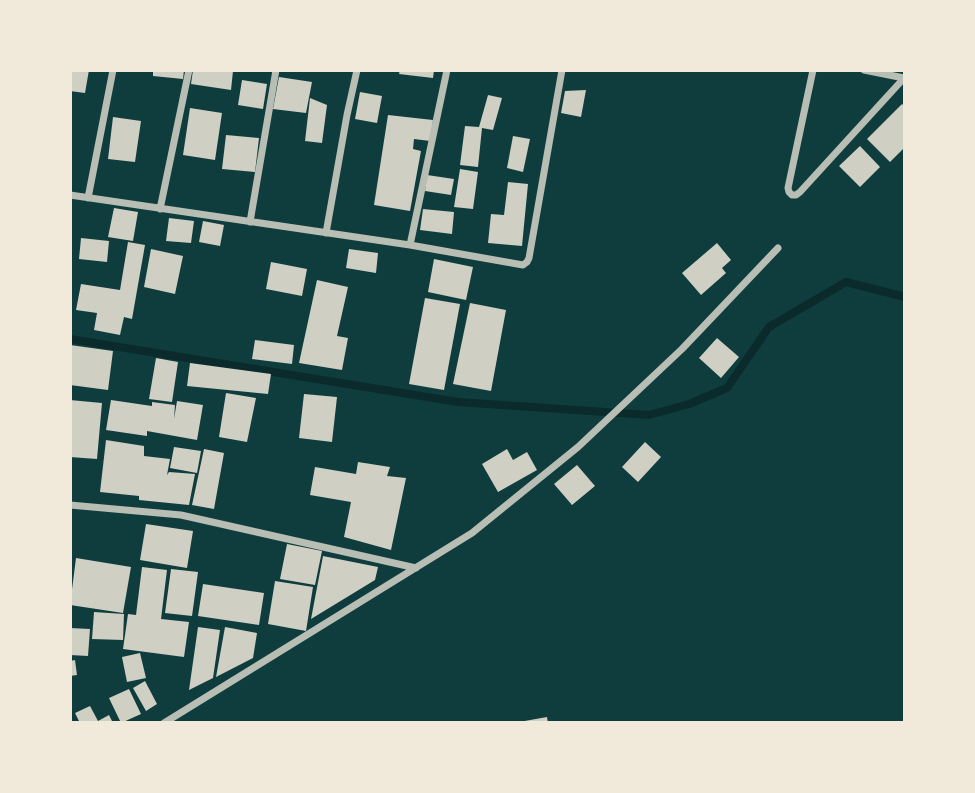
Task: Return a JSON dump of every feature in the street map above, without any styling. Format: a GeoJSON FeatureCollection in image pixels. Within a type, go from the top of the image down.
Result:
{"type":"FeatureCollection","features":[{"type":"Feature","properties":{"kind":"street"},"geometry":{"type":"LineString","coordinates":[[88,198],[113,70]]}},
{"type":"Feature","properties":{"kind":"street"},"geometry":{"type":"LineString","coordinates":[[160,209],[189,70]]}},
{"type":"Feature","properties":{"kind":"street"},"geometry":{"type":"LineString","coordinates":[[250,222],[276,70]]}},
{"type":"Feature","properties":{"kind":"street"},"geometry":{"type":"LineString","coordinates":[[326,233],[357,70]]}},
{"type":"Feature","properties":{"kind":"street"},"geometry":{"type":"LineString","coordinates":[[410,245],[447,70]]}},
{"type":"Feature","properties":{"kind":"street"},"geometry":{"type":"LineString","coordinates":[[70,195],[410,245],[523,265],[527,262],[562,70]]}},
{"type":"Feature","properties":{"kind":"street"},"geometry":{"type":"LineString","coordinates":[[813,70],[788,187],[792,195],[800,192],[905,77]]}},
{"type":"Feature","properties":{"kind":"street"},"geometry":{"type":"LineString","coordinates":[[864,70],[905,77]]}},
{"type":"Feature","properties":{"kind":"street"},"geometry":{"type":"LineString","coordinates":[[164,723],[472,533],[578,447],[682,349],[778,248]]}},
{"type":"Feature","properties":{"kind":"street"},"geometry":{"type":"LineString","coordinates":[[70,505],[181,515],[416,568]]}},
{"type":"Feature","properties":{"kind":"building"},"geometry":{"type":"Polygon","coordinates":[[[70,70],[89,70],[85,93],[70,91],[70,70]]]}},
{"type":"Feature","properties":{"kind":"building"},"geometry":{"type":"Polygon","coordinates":[[[153,70],[184,70],[183,79],[153,76],[153,70]]]}},
{"type":"Feature","properties":{"kind":"building"},"geometry":{"type":"Polygon","coordinates":[[[193,70],[233,71],[231,90],[191,84],[193,70]]]}},
{"type":"Feature","properties":{"kind":"building"},"geometry":{"type":"Polygon","coordinates":[[[400,70],[434,70],[433,78],[399,74],[400,70]]]}},
{"type":"Feature","properties":{"kind":"building"},"geometry":{"type":"Polygon","coordinates":[[[279,77],[312,82],[306,113],[273,109],[279,77]]]}},
{"type":"Feature","properties":{"kind":"building"},"geometry":{"type":"Polygon","coordinates":[[[242,80],[267,84],[263,109],[238,105],[242,80]]]}},
{"type":"Feature","properties":{"kind":"building"},"geometry":{"type":"Polygon","coordinates":[[[586,90],[581,117],[561,113],[565,91],[586,90]]]}},
{"type":"Feature","properties":{"kind":"building"},"geometry":{"type":"Polygon","coordinates":[[[360,92],[382,96],[377,123],[355,119],[360,92]]]}},
{"type":"Feature","properties":{"kind":"building"},"geometry":{"type":"Polygon","coordinates":[[[488,95],[502,98],[493,130],[482,128],[478,167],[460,165],[465,126],[479,127],[488,95]]]}},
{"type":"Feature","properties":{"kind":"building"},"geometry":{"type":"Polygon","coordinates":[[[310,98],[327,105],[322,143],[305,141],[310,98]]]}},
{"type":"Feature","properties":{"kind":"building"},"geometry":{"type":"Polygon","coordinates":[[[902,104],[905,107],[905,147],[890,162],[867,139],[902,104]]]}},
{"type":"Feature","properties":{"kind":"building"},"geometry":{"type":"Polygon","coordinates":[[[190,108],[222,113],[215,160],[183,155],[190,108]]]}},
{"type":"Feature","properties":{"kind":"building"},"geometry":{"type":"Polygon","coordinates":[[[388,115],[433,120],[430,141],[414,139],[413,149],[421,151],[410,211],[374,205],[388,115]]]}},
{"type":"Feature","properties":{"kind":"building"},"geometry":{"type":"Polygon","coordinates":[[[113,117],[141,121],[135,162],[108,159],[113,117]]]}},
{"type":"Feature","properties":{"kind":"building"},"geometry":{"type":"Polygon","coordinates":[[[226,135],[259,138],[255,172],[222,169],[226,135]]]}},
{"type":"Feature","properties":{"kind":"building"},"geometry":{"type":"Polygon","coordinates":[[[513,136],[530,139],[523,172],[507,168],[513,136]]]}},
{"type":"Feature","properties":{"kind":"building"},"geometry":{"type":"Polygon","coordinates":[[[860,146],[880,167],[860,187],[839,166],[860,146]]]}},
{"type":"Feature","properties":{"kind":"building"},"geometry":{"type":"Polygon","coordinates":[[[460,169],[478,172],[473,209],[454,207],[460,169]]]}},
{"type":"Feature","properties":{"kind":"building"},"geometry":{"type":"Polygon","coordinates":[[[427,175],[454,179],[451,195],[425,191],[427,175]]]}},
{"type":"Feature","properties":{"kind":"building"},"geometry":{"type":"Polygon","coordinates":[[[508,182],[528,184],[522,246],[488,243],[491,214],[504,215],[508,182]]]}},
{"type":"Feature","properties":{"kind":"building"},"geometry":{"type":"Polygon","coordinates":[[[114,208],[138,212],[133,241],[108,237],[114,208]]]}},
{"type":"Feature","properties":{"kind":"building"},"geometry":{"type":"Polygon","coordinates":[[[423,209],[454,212],[452,234],[420,230],[423,209]]]}},
{"type":"Feature","properties":{"kind":"building"},"geometry":{"type":"Polygon","coordinates":[[[169,218],[194,221],[191,243],[166,241],[169,218]]]}},
{"type":"Feature","properties":{"kind":"building"},"geometry":{"type":"Polygon","coordinates":[[[203,221],[224,225],[220,246],[199,242],[203,221]]]}},
{"type":"Feature","properties":{"kind":"building"},"geometry":{"type":"Polygon","coordinates":[[[81,238],[109,241],[107,262],[79,259],[81,238]]]}},
{"type":"Feature","properties":{"kind":"building"},"geometry":{"type":"Polygon","coordinates":[[[128,242],[145,245],[132,319],[124,317],[120,335],[94,330],[97,313],[76,310],[81,284],[120,290],[128,242]]]}},
{"type":"Feature","properties":{"kind":"building"},"geometry":{"type":"Polygon","coordinates":[[[717,243],[731,260],[722,268],[726,273],[701,295],[682,273],[717,243]]]}},
{"type":"Feature","properties":{"kind":"building"},"geometry":{"type":"Polygon","coordinates":[[[151,249],[183,256],[175,294],[144,287],[151,249]]]}},
{"type":"Feature","properties":{"kind":"building"},"geometry":{"type":"Polygon","coordinates":[[[349,249],[378,253],[376,273],[346,268],[349,249]]]}},
{"type":"Feature","properties":{"kind":"building"},"geometry":{"type":"Polygon","coordinates":[[[434,259],[473,267],[466,300],[428,292],[434,259]]]}},
{"type":"Feature","properties":{"kind":"building"},"geometry":{"type":"Polygon","coordinates":[[[271,262],[307,269],[302,296],[266,289],[271,262]]]}},
{"type":"Feature","properties":{"kind":"building"},"geometry":{"type":"Polygon","coordinates":[[[317,280],[348,287],[337,336],[348,338],[342,370],[299,363],[317,280]]]}},
{"type":"Feature","properties":{"kind":"building"},"geometry":{"type":"Polygon","coordinates":[[[425,298],[460,304],[444,390],[409,384],[425,298]]]}},
{"type":"Feature","properties":{"kind":"building"},"geometry":{"type":"Polygon","coordinates":[[[470,303],[506,310],[491,391],[453,384],[470,303]]]}},
{"type":"Feature","properties":{"kind":"building"},"geometry":{"type":"Polygon","coordinates":[[[717,338],[739,357],[721,378],[699,358],[717,338]]]}},
{"type":"Feature","properties":{"kind":"building"},"geometry":{"type":"Polygon","coordinates":[[[255,340],[294,345],[292,364],[252,359],[255,340]]]}},
{"type":"Feature","properties":{"kind":"building"},"geometry":{"type":"Polygon","coordinates":[[[70,345],[113,351],[108,390],[70,385],[70,345]]]}},
{"type":"Feature","properties":{"kind":"building"},"geometry":{"type":"Polygon","coordinates":[[[156,358],[178,362],[172,402],[149,399],[156,358]]]}},
{"type":"Feature","properties":{"kind":"building"},"geometry":{"type":"Polygon","coordinates":[[[190,363],[271,374],[268,394],[187,386],[190,363]]]}},
{"type":"Feature","properties":{"kind":"building"},"geometry":{"type":"Polygon","coordinates":[[[226,393],[256,398],[247,442],[219,437],[226,393]]]}},
{"type":"Feature","properties":{"kind":"building"},"geometry":{"type":"Polygon","coordinates":[[[304,394],[337,397],[332,442],[299,438],[304,394]]]}},
{"type":"Feature","properties":{"kind":"building"},"geometry":{"type":"Polygon","coordinates":[[[70,400],[102,403],[97,459],[70,457],[70,400]]]}},
{"type":"Feature","properties":{"kind":"building"},"geometry":{"type":"Polygon","coordinates":[[[111,400],[152,406],[152,402],[175,405],[174,419],[177,401],[203,405],[197,440],[147,431],[147,436],[106,430],[111,400]]]}},
{"type":"Feature","properties":{"kind":"building"},"geometry":{"type":"Polygon","coordinates":[[[106,440],[144,446],[144,456],[170,459],[167,475],[169,472],[195,474],[189,505],[139,500],[139,496],[100,492],[106,440]]]}},
{"type":"Feature","properties":{"kind":"building"},"geometry":{"type":"Polygon","coordinates":[[[645,442],[661,457],[638,482],[622,467],[645,442]]]}},
{"type":"Feature","properties":{"kind":"building"},"geometry":{"type":"Polygon","coordinates":[[[174,447],[201,451],[197,473],[170,468],[174,447]]]}},
{"type":"Feature","properties":{"kind":"building"},"geometry":{"type":"Polygon","coordinates":[[[204,449],[224,453],[214,509],[192,505],[204,449]]]}},
{"type":"Feature","properties":{"kind":"building"},"geometry":{"type":"Polygon","coordinates":[[[507,449],[513,460],[527,452],[537,470],[498,492],[482,464],[507,449]]]}},
{"type":"Feature","properties":{"kind":"building"},"geometry":{"type":"Polygon","coordinates":[[[358,462],[390,467],[387,476],[406,478],[391,550],[344,537],[351,502],[310,495],[315,467],[356,474],[358,462]]]}},
{"type":"Feature","properties":{"kind":"building"},"geometry":{"type":"Polygon","coordinates":[[[577,465],[595,486],[572,505],[554,484],[577,465]]]}},
{"type":"Feature","properties":{"kind":"building"},"geometry":{"type":"Polygon","coordinates":[[[146,524],[193,531],[187,568],[140,560],[146,524]]]}},
{"type":"Feature","properties":{"kind":"building"},"geometry":{"type":"Polygon","coordinates":[[[287,544],[322,551],[315,585],[280,579],[287,544]]]}},
{"type":"Feature","properties":{"kind":"building"},"geometry":{"type":"Polygon","coordinates":[[[323,556],[378,567],[375,580],[311,619],[323,556]]]}},
{"type":"Feature","properties":{"kind":"building"},"geometry":{"type":"Polygon","coordinates":[[[76,558],[131,567],[123,613],[70,605],[76,558]]]}},
{"type":"Feature","properties":{"kind":"building"},"geometry":{"type":"Polygon","coordinates":[[[142,567],[167,570],[161,619],[189,622],[184,657],[123,649],[128,614],[136,615],[142,567]]]}},
{"type":"Feature","properties":{"kind":"building"},"geometry":{"type":"Polygon","coordinates":[[[171,569],[198,572],[192,616],[165,613],[171,569]]]}},
{"type":"Feature","properties":{"kind":"building"},"geometry":{"type":"Polygon","coordinates":[[[275,581],[313,587],[306,631],[268,624],[275,581]]]}},
{"type":"Feature","properties":{"kind":"building"},"geometry":{"type":"Polygon","coordinates":[[[203,584],[264,593],[259,625],[198,616],[203,584]]]}},
{"type":"Feature","properties":{"kind":"building"},"geometry":{"type":"Polygon","coordinates":[[[94,612],[124,614],[123,640],[92,639],[94,612]]]}},
{"type":"Feature","properties":{"kind":"building"},"geometry":{"type":"Polygon","coordinates":[[[198,627],[220,630],[213,678],[189,690],[198,627]]]}},
{"type":"Feature","properties":{"kind":"building"},"geometry":{"type":"Polygon","coordinates":[[[225,627],[257,633],[253,658],[216,677],[225,627]]]}},
{"type":"Feature","properties":{"kind":"building"},"geometry":{"type":"Polygon","coordinates":[[[70,628],[90,629],[88,656],[70,655],[70,628]]]}},
{"type":"Feature","properties":{"kind":"building"},"geometry":{"type":"Polygon","coordinates":[[[140,653],[146,678],[127,682],[122,657],[140,653]]]}},
{"type":"Feature","properties":{"kind":"building"},"geometry":{"type":"Polygon","coordinates":[[[75,660],[77,675],[70,676],[70,661],[75,660]]]}},
{"type":"Feature","properties":{"kind":"building"},"geometry":{"type":"Polygon","coordinates":[[[145,681],[157,704],[146,711],[133,688],[145,681]]]}},
{"type":"Feature","properties":{"kind":"building"},"geometry":{"type":"Polygon","coordinates":[[[129,689],[141,714],[121,723],[109,698],[129,689]]]}},
{"type":"Feature","properties":{"kind":"building"},"geometry":{"type":"Polygon","coordinates":[[[90,706],[98,721],[109,715],[113,723],[80,723],[75,713],[90,706]]]}},
{"type":"Feature","properties":{"kind":"building"},"geometry":{"type":"Polygon","coordinates":[[[547,717],[548,723],[519,723],[519,722],[547,717]]]}},
{"type":"Feature","properties":{"kind":"waterway"},"geometry":{"type":"LineString","coordinates":[[70,339],[458,402],[649,415],[689,404],[727,388],[769,327],[846,282],[905,297]]}}]}
